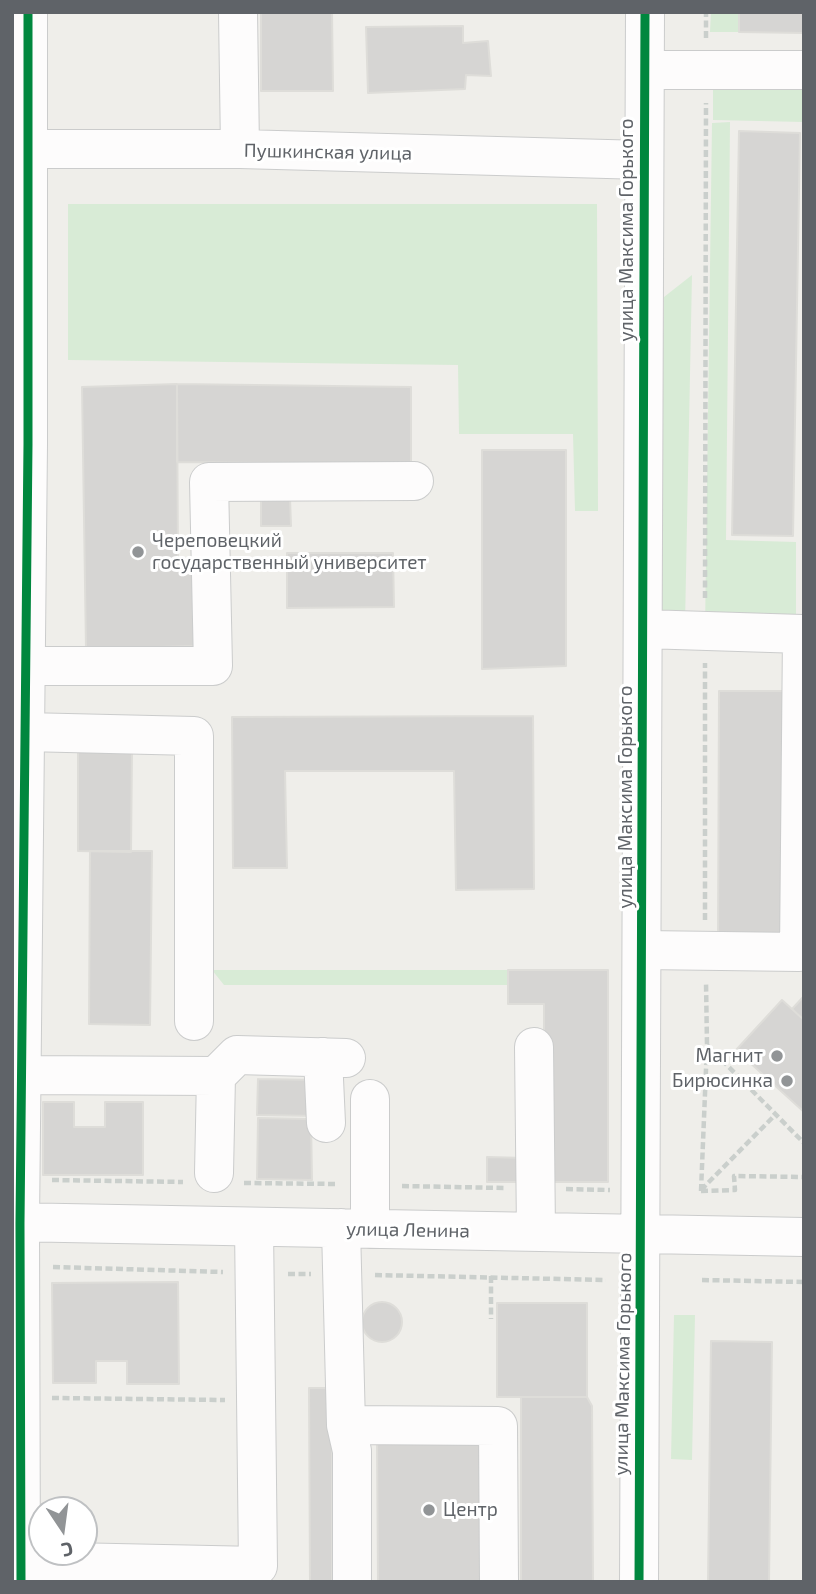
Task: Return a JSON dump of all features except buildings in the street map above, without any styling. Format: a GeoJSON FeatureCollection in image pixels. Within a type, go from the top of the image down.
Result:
{"type":"FeatureCollection","features":[{"type":"Feature","properties":{"kind":"street"},"geometry":{"type":"LineString","coordinates":[[28,12],[20,148],[20,531],[26,666],[22,1075],[20,1179],[16,1223],[21,1571],[258,1566],[254,1227]]}},
{"type":"Feature","properties":{"kind":"street"},"geometry":{"type":"LineString","coordinates":[[238,12],[240,149]]}},
{"type":"Feature","properties":{"kind":"street","name":"улица Максима Горького"},"geometry":{"type":"LineString","coordinates":[[639,1582],[645,12]]}},
{"type":"Feature","properties":{"kind":"street"},"geometry":{"type":"LineString","coordinates":[[645,70],[804,70]]}},
{"type":"Feature","properties":{"kind":"street","name":"Пушкинская улица"},"geometry":{"type":"LineString","coordinates":[[20,148],[240,149],[644,160]]}},
{"type":"Feature","properties":{"kind":"street"},"geometry":{"type":"LineString","coordinates":[[26,666],[213,666],[209,482],[414,481]]}},
{"type":"Feature","properties":{"kind":"street"},"geometry":{"type":"LineString","coordinates":[[643,950],[802,951],[802,635],[644,629]]}},
{"type":"Feature","properties":{"kind":"street"},"geometry":{"type":"LineString","coordinates":[[26,732],[194,736],[194,1021]]}},
{"type":"Feature","properties":{"kind":"street"},"geometry":{"type":"LineString","coordinates":[[534,1047],[536,1232]]}},
{"type":"Feature","properties":{"kind":"street"},"geometry":{"type":"LineString","coordinates":[[214,1180],[216,1076],[237,1055],[335,1058],[326,1123]]}},
{"type":"Feature","properties":{"kind":"street"},"geometry":{"type":"LineString","coordinates":[[22,1075],[216,1076]]}},
{"type":"Feature","properties":{"kind":"street"},"geometry":{"type":"LineString","coordinates":[[352,1582],[352,1451],[346,1425],[356,1229],[370,1185],[370,1099]]}},
{"type":"Feature","properties":{"kind":"street","name":"улица Ленина"},"geometry":{"type":"LineString","coordinates":[[16,1223],[804,1237]]}},
{"type":"Feature","properties":{"kind":"street"},"geometry":{"type":"LineString","coordinates":[[346,1425],[498,1426],[499,1582]]}},
{"type":"Feature","properties":{"kind":"path"},"geometry":{"type":"LineString","coordinates":[[707,1045],[804,1143]]}},
{"type":"Feature","properties":{"kind":"path"},"geometry":{"type":"LineString","coordinates":[[775,1115],[701,1191],[734,1190],[734,1176],[804,1177]]}},
{"type":"Feature","properties":{"kind":"path"},"geometry":{"type":"LineString","coordinates":[[20,1179],[214,1180],[607,1190]]}},
{"type":"Feature","properties":{"kind":"path"},"geometry":{"type":"LineString","coordinates":[[491,1276],[491,1319]]}},
{"type":"Feature","properties":{"kind":"path"},"geometry":{"type":"LineString","coordinates":[[702,1280],[804,1282]]}},
{"type":"Feature","properties":{"kind":"path"},"geometry":{"type":"LineString","coordinates":[[40,1398],[257,1400]]}},
{"type":"Feature","properties":{"kind":"green space"},"geometry":{"type":"Polygon","coordinates":[[[711,12],[739,12],[739,32],[710,32],[711,12]]]}},
{"type":"Feature","properties":{"kind":"green space"},"geometry":{"type":"Polygon","coordinates":[[[713,77],[804,78],[804,122],[713,120],[713,77]]]}},
{"type":"Feature","properties":{"kind":"green space"},"geometry":{"type":"Polygon","coordinates":[[[730,122],[726,540],[796,542],[796,629],[705,631],[712,123],[730,122]]]}},
{"type":"Feature","properties":{"kind":"green space"},"geometry":{"type":"Polygon","coordinates":[[[68,204],[597,204],[598,511],[575,511],[573,434],[459,434],[458,365],[68,360],[68,204]]]}},
{"type":"Feature","properties":{"kind":"green space"},"geometry":{"type":"Polygon","coordinates":[[[692,275],[685,624],[656,619],[664,297],[692,275]]]}},
{"type":"Feature","properties":{"kind":"green space"},"geometry":{"type":"Polygon","coordinates":[[[212,970],[508,970],[507,985],[224,985],[212,970]]]}},
{"type":"Feature","properties":{"kind":"green space"},"geometry":{"type":"Polygon","coordinates":[[[674,1315],[695,1315],[692,1460],[671,1459],[674,1315]]]}},
{"type":"Feature","properties":{"kind":"cycle path"},"geometry":{"type":"LineString","coordinates":[[21,1582],[20,1223],[28,444],[28,12]]}},
{"type":"Feature","properties":{"kind":"cycle path"},"geometry":{"type":"LineString","coordinates":[[639,1582],[645,12]]}},
{"type":"Feature","properties":{"kind":"place","name":"Череповецкий государственный университет"},"geometry":{"type":"Point","coordinates":[138,552]}},
{"type":"Feature","properties":{"kind":"place","name":"Магнит"},"geometry":{"type":"Point","coordinates":[777,1056]}},
{"type":"Feature","properties":{"kind":"place","name":"Бирюсинка"},"geometry":{"type":"Point","coordinates":[787,1081]}},
{"type":"Feature","properties":{"kind":"place","name":"Центр"},"geometry":{"type":"Point","coordinates":[429,1510]}}]}
